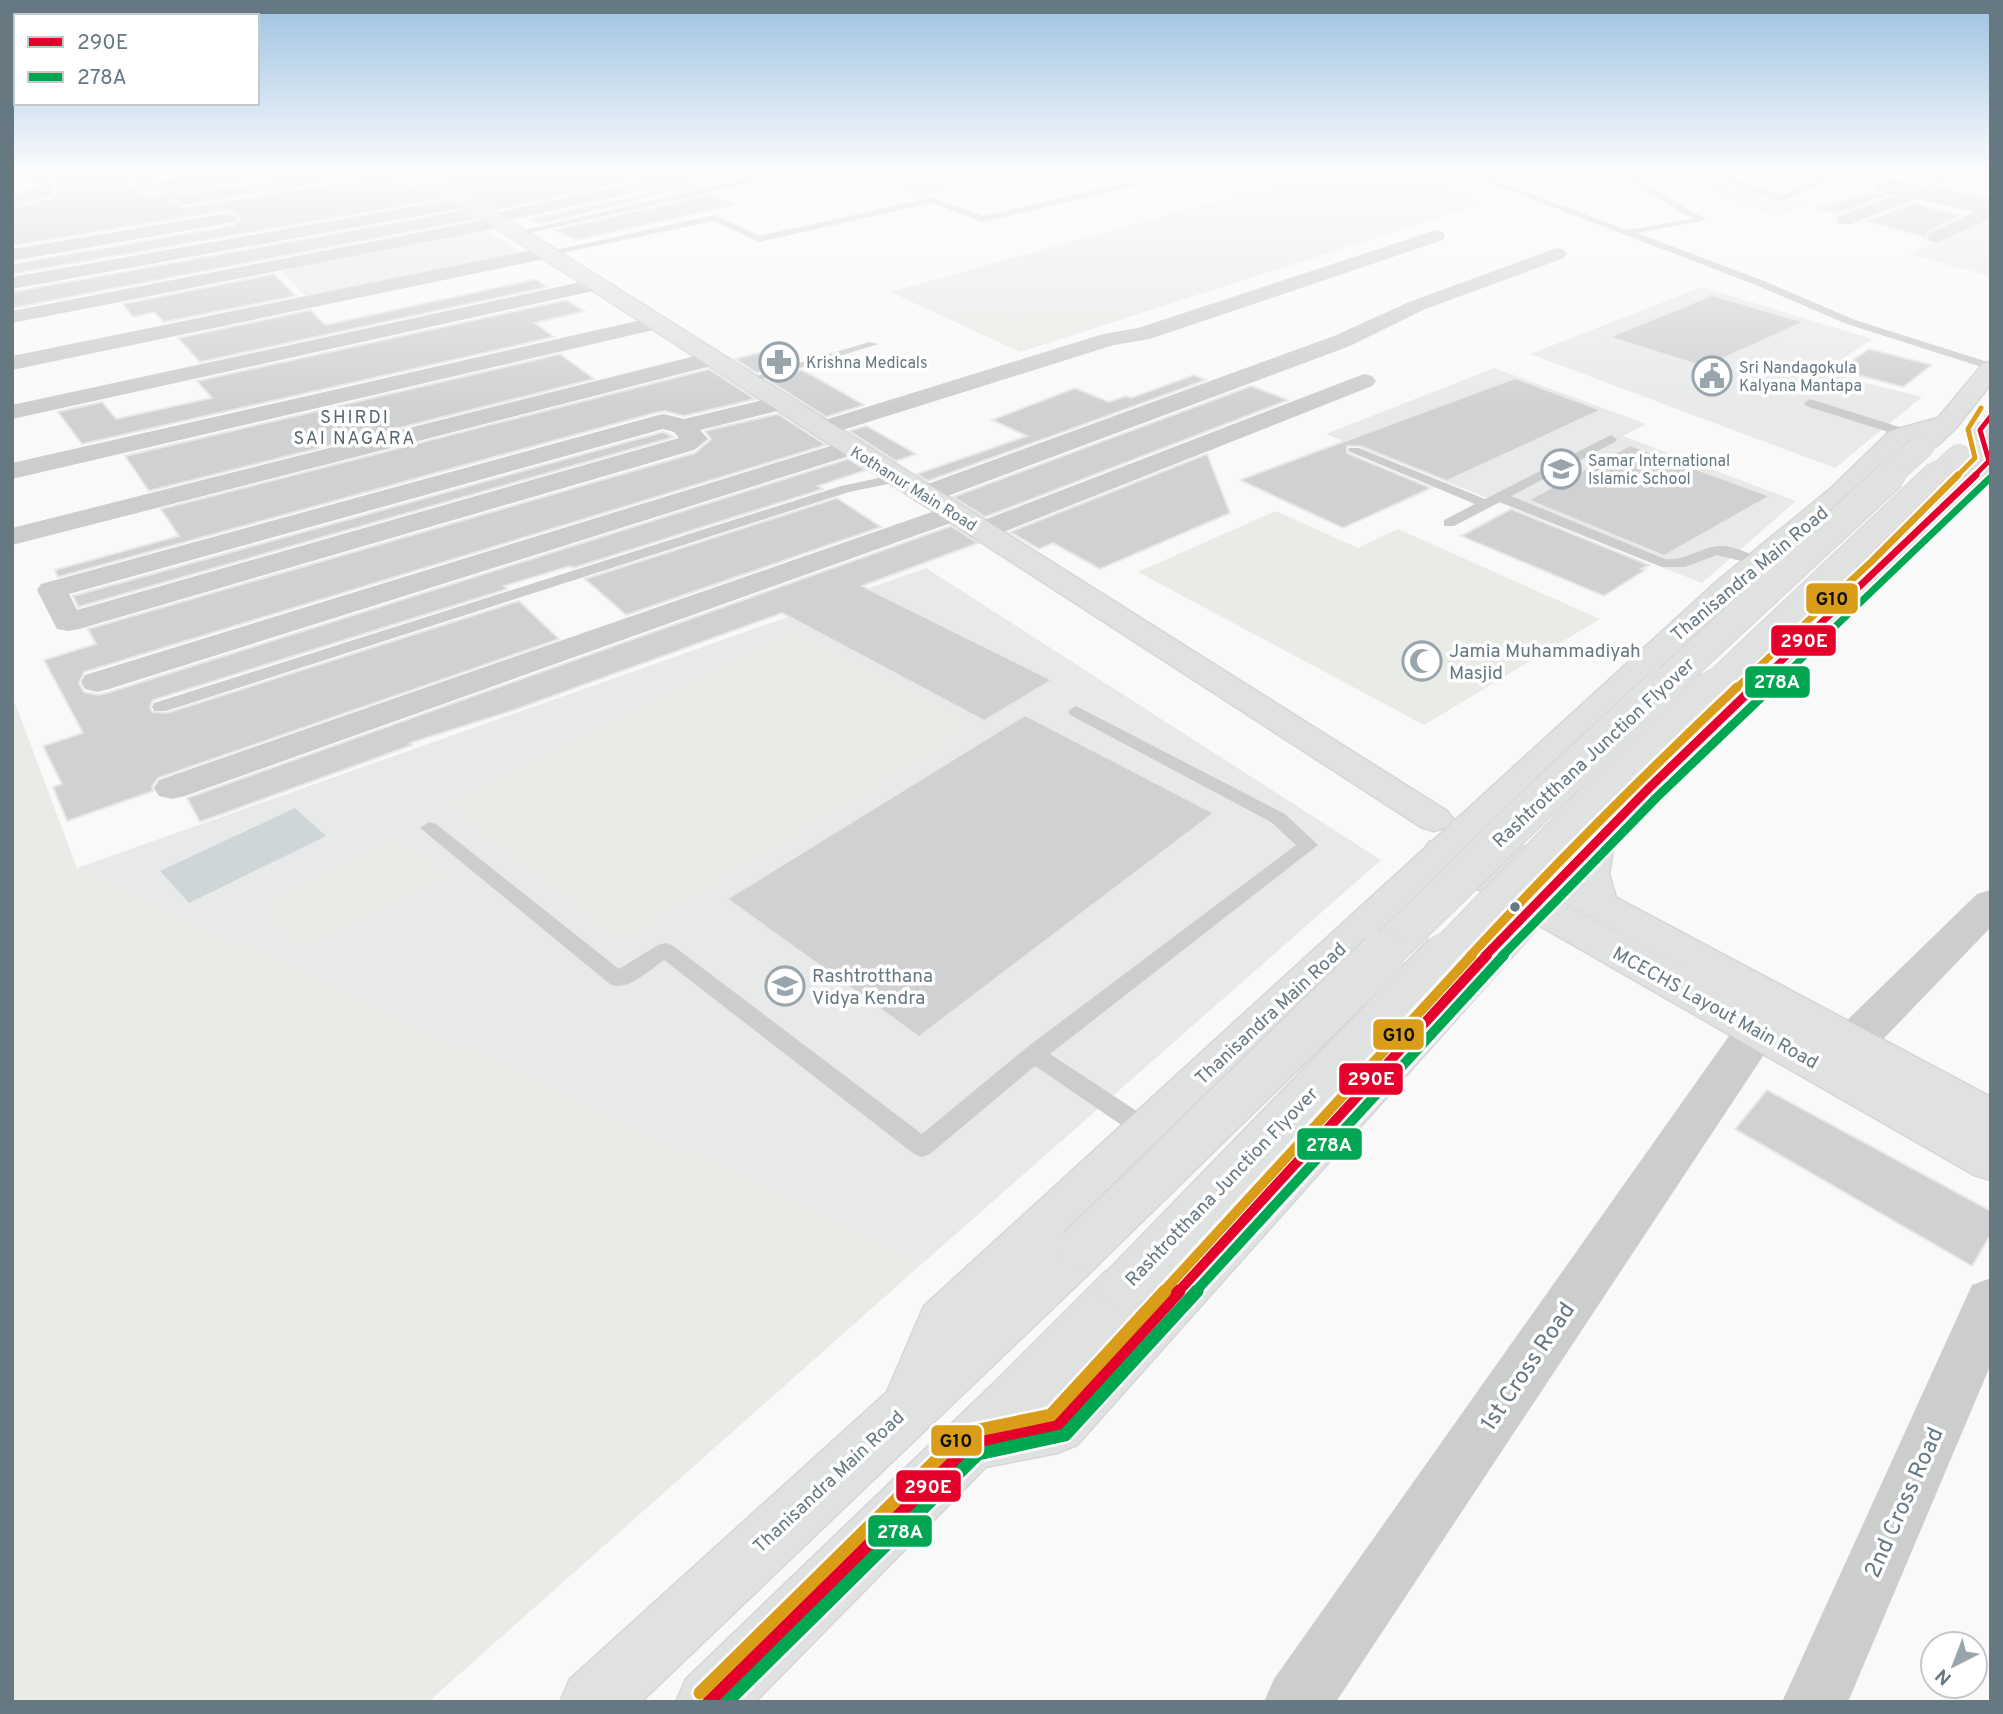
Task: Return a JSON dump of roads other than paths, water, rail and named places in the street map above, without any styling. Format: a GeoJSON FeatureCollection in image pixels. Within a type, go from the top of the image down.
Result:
{"type":"FeatureCollection","features":[{"type":"Feature","properties":{"kind":"main road","name":"Kothanur Main Road"},"geometry":{"type":"LineString","coordinates":[[544,251],[1448,833]]}},
{"type":"Feature","properties":{"kind":"main road","name":"Thanisandra Main Road"},"geometry":{"type":"LineString","coordinates":[[593,1702],[910,1405],[943,1323],[1147,1130],[1448,833],[1757,561],[1839,496],[1899,436],[1951,434],[1991,368]]}},
{"type":"Feature","properties":{"kind":"main road"},"geometry":{"type":"LineString","coordinates":[[709,1702],[972,1443],[1057,1426],[1596,842],[1930,523],[1989,461],[1951,434]]}},
{"type":"Feature","properties":{"kind":"main road","name":"Rashtrotthana Junction Flyover"},"geometry":{"type":"LineString","coordinates":[[910,1405],[1081,1249],[1548,793],[1951,434]]}},
{"type":"Feature","properties":{"kind":"main road","name":"Rashtrotthana Junction Flyover"},"geometry":{"type":"LineString","coordinates":[[972,1443],[1951,434]]}},
{"type":"Feature","properties":{"kind":"main road"},"geometry":{"type":"LineString","coordinates":[[1839,496],[1930,523]]}},
{"type":"Feature","properties":{"kind":"main road","name":"MCECHS Layout Main Road"},"geometry":{"type":"LineString","coordinates":[[1448,833],[1757,1030],[1991,1161]]}},
{"type":"Feature","properties":{"kind":"main road"},"geometry":{"type":"LineString","coordinates":[[1596,842],[1588,867],[1590,885],[1598,905]]}},
{"type":"Feature","properties":{"kind":"main road","name":"MCECHS Layout Main Road"},"geometry":{"type":"LineString","coordinates":[[1546,894],[1598,905],[1991,1119]]}},
{"type":"Feature","properties":{"kind":"street"},"geometry":{"type":"LineString","coordinates":[[12,255],[36,251]]}},
{"type":"Feature","properties":{"kind":"street"},"geometry":{"type":"LineString","coordinates":[[12,284],[196,251]]}},
{"type":"Feature","properties":{"kind":"street"},"geometry":{"type":"LineString","coordinates":[[12,317],[362,251]]}},
{"type":"Feature","properties":{"kind":"street"},"geometry":{"type":"LineString","coordinates":[[821,429],[1111,339],[1143,334],[1391,251]]}},
{"type":"Feature","properties":{"kind":"street"},"geometry":{"type":"LineString","coordinates":[[12,363],[547,253]]}},
{"type":"Feature","properties":{"kind":"street"},"geometry":{"type":"LineString","coordinates":[[923,495],[1342,341],[1416,306],[1557,254]]}},
{"type":"Feature","properties":{"kind":"street"},"geometry":{"type":"LineString","coordinates":[[12,412],[595,285]]}},
{"type":"Feature","properties":{"kind":"street"},"geometry":{"type":"LineString","coordinates":[[12,471],[654,323]]}},
{"type":"Feature","properties":{"kind":"street"},"geometry":{"type":"LineString","coordinates":[[12,537],[711,359]]}},
{"type":"Feature","properties":{"kind":"street"},"geometry":{"type":"LineString","coordinates":[[981,531],[1364,381]]}},
{"type":"Feature","properties":{"kind":"street"},"geometry":{"type":"LineString","coordinates":[[683,427],[695,439],[685,445],[68,622],[52,590],[653,424],[671,422],[683,427],[779,403]]}},
{"type":"Feature","properties":{"kind":"street"},"geometry":{"type":"LineString","coordinates":[[97,682],[850,448]]}},
{"type":"Feature","properties":{"kind":"street"},"geometry":{"type":"LineString","coordinates":[[172,788],[953,513]]}},
{"type":"Feature","properties":{"kind":"street"},"geometry":{"type":"LineString","coordinates":[[1852,1043],[1991,903]]}},
{"type":"Feature","properties":{"kind":"street","name":"1st Cross Road"},"geometry":{"type":"LineString","coordinates":[[1297,1702],[1757,1030]]}},
{"type":"Feature","properties":{"kind":"street","name":"2nd Cross Road"},"geometry":{"type":"LineString","coordinates":[[1815,1702],[1991,1301]]}},
{"type":"Feature","properties":{"kind":"lane"},"geometry":{"type":"LineString","coordinates":[[547,253],[557,251]]}},
{"type":"Feature","properties":{"kind":"lane"},"geometry":{"type":"LineString","coordinates":[[1675,251],[1851,322],[1991,368]]}},
{"type":"Feature","properties":{"kind":"lane"},"geometry":{"type":"LineString","coordinates":[[746,382],[873,344]]}},
{"type":"Feature","properties":{"kind":"lane"},"geometry":{"type":"LineString","coordinates":[[1810,403],[1951,434]]}},
{"type":"Feature","properties":{"kind":"lane"},"geometry":{"type":"LineString","coordinates":[[1449,523],[1611,439]]}},
{"type":"Feature","properties":{"kind":"lane"},"geometry":{"type":"LineString","coordinates":[[1354,451],[1662,563],[1689,564],[1718,551],[1757,561]]}},
{"type":"Feature","properties":{"kind":"lane"},"geometry":{"type":"LineString","coordinates":[[160,707],[846,489],[898,478]]}},
{"type":"Feature","properties":{"kind":"lane"},"geometry":{"type":"LineString","coordinates":[[429,828],[618,980],[665,950],[922,1147],[1034,1054],[1308,845],[1278,818],[1076,711]]}},
{"type":"Feature","properties":{"kind":"lane"},"geometry":{"type":"LineString","coordinates":[[1034,1054],[1147,1130]]}},
{"type":"Feature","properties":{"kind":"place","name":"Krishna Medicals"},"geometry":{"type":"Point","coordinates":[779,362]}},
{"type":"Feature","properties":{"kind":"place","name":"Sri Nandagokula Kalyana Mantapa"},"geometry":{"type":"Point","coordinates":[1712,376]}},
{"type":"Feature","properties":{"kind":"place","name":"Samar International Islamic School"},"geometry":{"type":"Point","coordinates":[1561,469]}},
{"type":"Feature","properties":{"kind":"place","name":"Jamia Muhammadiyah Masjid"},"geometry":{"type":"Point","coordinates":[1422,661]}},
{"type":"Feature","properties":{"kind":"place","name":"Rashtrotthana Vidya Kendra"},"geometry":{"type":"Point","coordinates":[785,986]}},
{"type":"Feature","properties":{"kind":"district","name":"SHIRDI SAI NAGARA"},"geometry":{"type":"Point","coordinates":[355,427]}}]}
